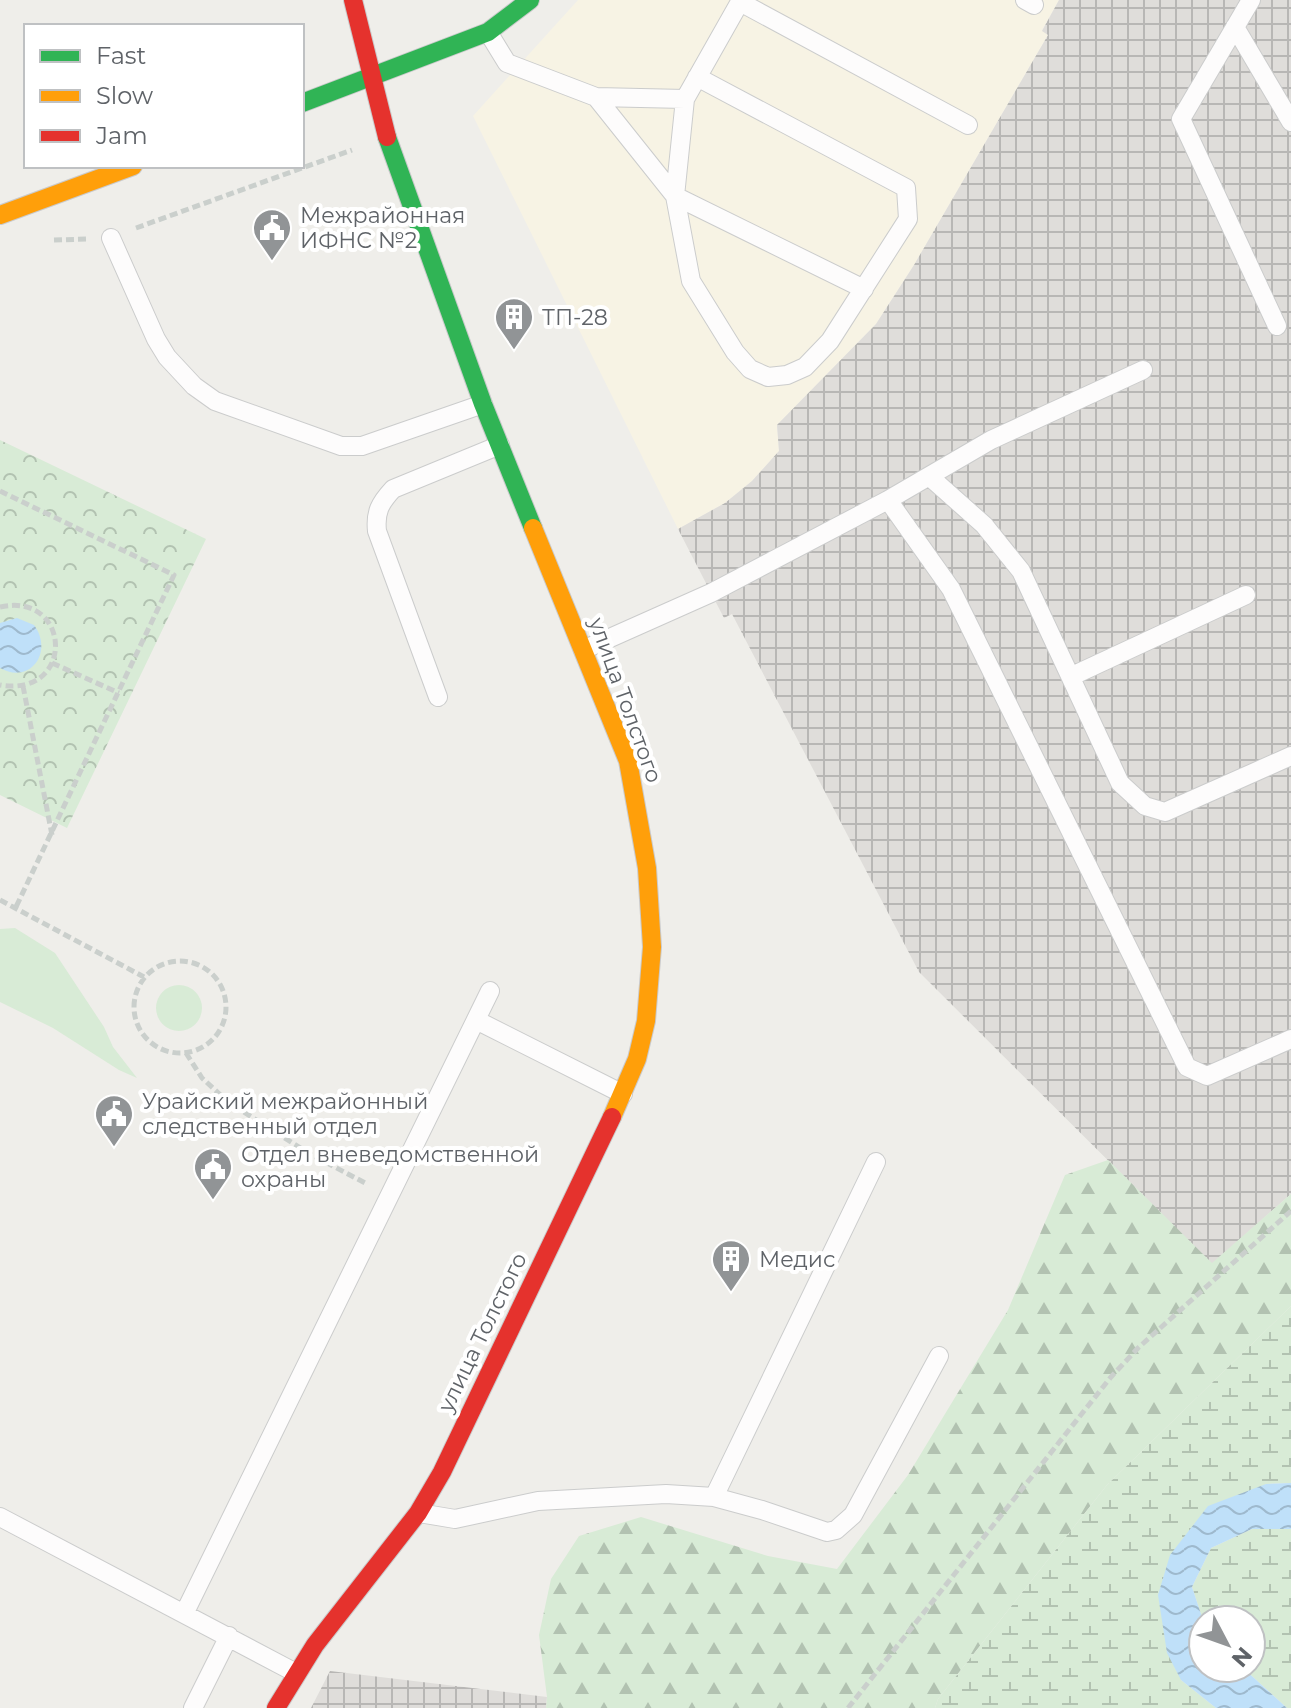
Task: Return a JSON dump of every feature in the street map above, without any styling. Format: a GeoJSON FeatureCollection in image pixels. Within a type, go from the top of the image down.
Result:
{"type":"FeatureCollection","features":[{"type":"Feature","properties":{"kind":"street","name":"улица Толстого"},"geometry":{"type":"LineString","coordinates":[[276,1708],[296,1673],[418,1513],[442,1472],[623,1094],[639,1056],[648,1011],[650,951],[647,866],[640,810],[628,761],[483,404],[391,153],[353,0]]}},
{"type":"Feature","properties":{"kind":"street"},"geometry":{"type":"LineString","coordinates":[[304,102],[488,32],[530,0]]}},
{"type":"Feature","properties":{"kind":"street"},"geometry":{"type":"LineString","coordinates":[[0,215],[128,168]]}},
{"type":"Feature","properties":{"kind":"lane"},"geometry":{"type":"LineString","coordinates":[[1251,0],[1181,119],[1277,326]]}},
{"type":"Feature","properties":{"kind":"lane"},"geometry":{"type":"LineString","coordinates":[[697,77],[906,188],[908,219],[830,341],[805,367],[787,375],[768,377],[750,369],[735,352],[691,281],[684,258],[675,196],[685,99],[697,77],[741,1],[968,125]]}},
{"type":"Feature","properties":{"kind":"lane"},"geometry":{"type":"LineString","coordinates":[[1235,27],[1291,122]]}},
{"type":"Feature","properties":{"kind":"lane"},"geometry":{"type":"LineString","coordinates":[[488,32],[501,56],[516,68],[596,97],[685,99]]}},
{"type":"Feature","properties":{"kind":"lane"},"geometry":{"type":"LineString","coordinates":[[596,97],[675,196],[864,289]]}},
{"type":"Feature","properties":{"kind":"lane"},"geometry":{"type":"LineString","coordinates":[[111,238],[167,357],[194,386],[215,401],[341,446],[362,446],[483,404]]}},
{"type":"Feature","properties":{"kind":"lane"},"geometry":{"type":"LineString","coordinates":[[583,650],[711,593],[888,500],[991,440],[1143,370]]}},
{"type":"Feature","properties":{"kind":"lane"},"geometry":{"type":"LineString","coordinates":[[438,697],[377,531],[376,516],[381,501],[393,489],[500,445]]}},
{"type":"Feature","properties":{"kind":"lane"},"geometry":{"type":"LineString","coordinates":[[930,477],[984,525],[1021,571],[1120,783],[1145,806],[1165,812],[1291,756]]}},
{"type":"Feature","properties":{"kind":"lane"},"geometry":{"type":"LineString","coordinates":[[888,500],[951,589],[1187,1067],[1207,1076],[1291,1039]]}},
{"type":"Feature","properties":{"kind":"lane"},"geometry":{"type":"LineString","coordinates":[[1072,676],[1246,595]]}},
{"type":"Feature","properties":{"kind":"lane"},"geometry":{"type":"LineString","coordinates":[[185,1612],[490,991]]}},
{"type":"Feature","properties":{"kind":"lane"},"geometry":{"type":"LineString","coordinates":[[476,1020],[623,1094]]}},
{"type":"Feature","properties":{"kind":"lane"},"geometry":{"type":"LineString","coordinates":[[714,1497],[876,1162]]}},
{"type":"Feature","properties":{"kind":"lane"},"geometry":{"type":"LineString","coordinates":[[418,1513],[455,1519],[538,1501],[666,1494],[714,1497],[827,1532],[836,1530],[853,1515],[939,1356]]}},
{"type":"Feature","properties":{"kind":"lane"},"geometry":{"type":"LineString","coordinates":[[0,1517],[296,1673]]}},
{"type":"Feature","properties":{"kind":"lane"},"geometry":{"type":"LineString","coordinates":[[193,1708],[229,1636]]}},
{"type":"Feature","properties":{"kind":"path"},"geometry":{"type":"LineString","coordinates":[[304,167],[367,144],[391,153]]}},
{"type":"Feature","properties":{"kind":"path"},"geometry":{"type":"LineString","coordinates":[[48,241],[111,238],[302,168]]}},
{"type":"Feature","properties":{"kind":"path"},"geometry":{"type":"LineString","coordinates":[[0,491],[174,575],[15,909]]}},
{"type":"Feature","properties":{"kind":"path"},"geometry":{"type":"LineString","coordinates":[[0,607],[12,604],[27,606],[47,620],[56,644],[52,663],[41,679],[23,686],[0,685]]}},
{"type":"Feature","properties":{"kind":"path"},"geometry":{"type":"LineString","coordinates":[[52,663],[119,693]]}},
{"type":"Feature","properties":{"kind":"path"},"geometry":{"type":"LineString","coordinates":[[23,686],[52,835]]}},
{"type":"Feature","properties":{"kind":"path"},"geometry":{"type":"LineString","coordinates":[[0,900],[144,977]]}},
{"type":"Feature","properties":{"kind":"path"},"geometry":{"type":"LineString","coordinates":[[172,961],[188,961],[203,966],[222,987],[226,1001],[226,1015],[221,1029],[200,1048],[186,1053],[170,1052],[156,1046],[144,1035],[134,1006],[144,977],[172,961]]}},
{"type":"Feature","properties":{"kind":"path"},"geometry":{"type":"LineString","coordinates":[[186,1053],[202,1078],[228,1102],[310,1154],[389,1196]]}},
{"type":"Feature","properties":{"kind":"path"},"geometry":{"type":"LineString","coordinates":[[848,1708],[1111,1377],[1138,1348],[1291,1211]]}},
{"type":"Feature","properties":{"kind":"shaded area"},"geometry":{"type":"Polygon","coordinates":[[[578,0],[1059,0],[1042,30],[1048,35],[914,265],[876,324],[777,425],[779,451],[752,481],[725,503],[678,529],[473,116],[578,0]]]}},
{"type":"Feature","properties":{"kind":"shaded area"},"geometry":{"type":"Polygon","coordinates":[[[1059,0],[1291,0],[1291,1194],[1212,1264],[919,972],[732,614],[724,618],[678,529],[725,503],[752,481],[779,451],[777,425],[876,324],[914,265],[1048,35],[1042,31],[1059,0]]]}},
{"type":"Feature","properties":{"kind":"shaded area"},"geometry":{"type":"Polygon","coordinates":[[[330,1671],[547,1697],[546,1708],[311,1708],[330,1671]]]}},
{"type":"Feature","properties":{"kind":"green space"},"geometry":{"type":"Polygon","coordinates":[[[0,440],[206,539],[67,828],[0,795],[0,440]]]}},
{"type":"Feature","properties":{"kind":"green space"},"geometry":{"type":"Polygon","coordinates":[[[15,928],[55,953],[104,1027],[113,1047],[137,1078],[53,1028],[0,1002],[0,929],[15,928]]]}},
{"type":"Feature","properties":{"kind":"green space"},"geometry":{"type":"Polygon","coordinates":[[[179,985],[195,992],[202,1008],[195,1024],[179,1031],[163,1024],[156,1008],[163,992],[179,985]]]}},
{"type":"Feature","properties":{"kind":"green space"},"geometry":{"type":"Polygon","coordinates":[[[1108,1160],[1212,1263],[1291,1194],[1291,1306],[1107,1485],[938,1699],[935,1708],[546,1708],[539,1635],[551,1579],[579,1536],[641,1517],[768,1556],[837,1569],[908,1475],[1008,1310],[1065,1175],[1108,1160]]]}},
{"type":"Feature","properties":{"kind":"green space"},"geometry":{"type":"Polygon","coordinates":[[[1291,1306],[1291,1483],[1266,1484],[1170,1555],[1181,1680],[1216,1708],[935,1708],[938,1699],[1107,1485],[1291,1306]]]}},
{"type":"Feature","properties":{"kind":"green space"},"geometry":{"type":"Polygon","coordinates":[[[1252,1529],[1291,1529],[1291,1708],[1287,1708],[1261,1684],[1267,1684],[1267,1604],[1198,1604],[1192,1587],[1211,1548],[1252,1529]]]}},
{"type":"Feature","properties":{"kind":"water"},"geometry":{"type":"Polygon","coordinates":[[[17,618],[34,625],[40,635],[40,655],[29,669],[11,672],[0,668],[0,623],[17,618]]]}},
{"type":"Feature","properties":{"kind":"water"},"geometry":{"type":"Polygon","coordinates":[[[1291,1483],[1291,1529],[1252,1529],[1211,1548],[1192,1587],[1198,1604],[1187,1604],[1187,1684],[1261,1684],[1287,1708],[1216,1708],[1181,1680],[1167,1653],[1158,1595],[1170,1555],[1208,1506],[1266,1484],[1291,1483]]]}},
{"type":"Feature","properties":{"kind":"traffic: fast"},"geometry":{"type":"LineString","coordinates":[[304,102],[488,32],[530,0]]}},
{"type":"Feature","properties":{"kind":"traffic: fast"},"geometry":{"type":"LineString","coordinates":[[387,137],[483,404],[533,528]]}},
{"type":"Feature","properties":{"kind":"traffic: slow"},"geometry":{"type":"LineString","coordinates":[[0,215],[128,168]]}},
{"type":"Feature","properties":{"kind":"traffic: slow"},"geometry":{"type":"LineString","coordinates":[[533,528],[628,761],[647,868],[652,947],[646,1021],[637,1059],[612,1117]]}},
{"type":"Feature","properties":{"kind":"traffic: jam"},"geometry":{"type":"LineString","coordinates":[[353,0],[387,137]]}},
{"type":"Feature","properties":{"kind":"traffic: jam"},"geometry":{"type":"LineString","coordinates":[[276,1708],[315,1645],[418,1513],[442,1472],[612,1117]]}},
{"type":"Feature","properties":{"kind":"place","name":"Межрайонная ИФНС №2"},"geometry":{"type":"Point","coordinates":[272,262]}},
{"type":"Feature","properties":{"kind":"place","name":"ТП-28"},"geometry":{"type":"Point","coordinates":[514,351]}},
{"type":"Feature","properties":{"kind":"place","name":"Урайский межрайонный следственный отдел"},"geometry":{"type":"Point","coordinates":[114,1148]}},
{"type":"Feature","properties":{"kind":"place","name":"Отдел вневедомственной охраны"},"geometry":{"type":"Point","coordinates":[213,1201]}},
{"type":"Feature","properties":{"kind":"place","name":"Медис"},"geometry":{"type":"Point","coordinates":[731,1293]}}]}
